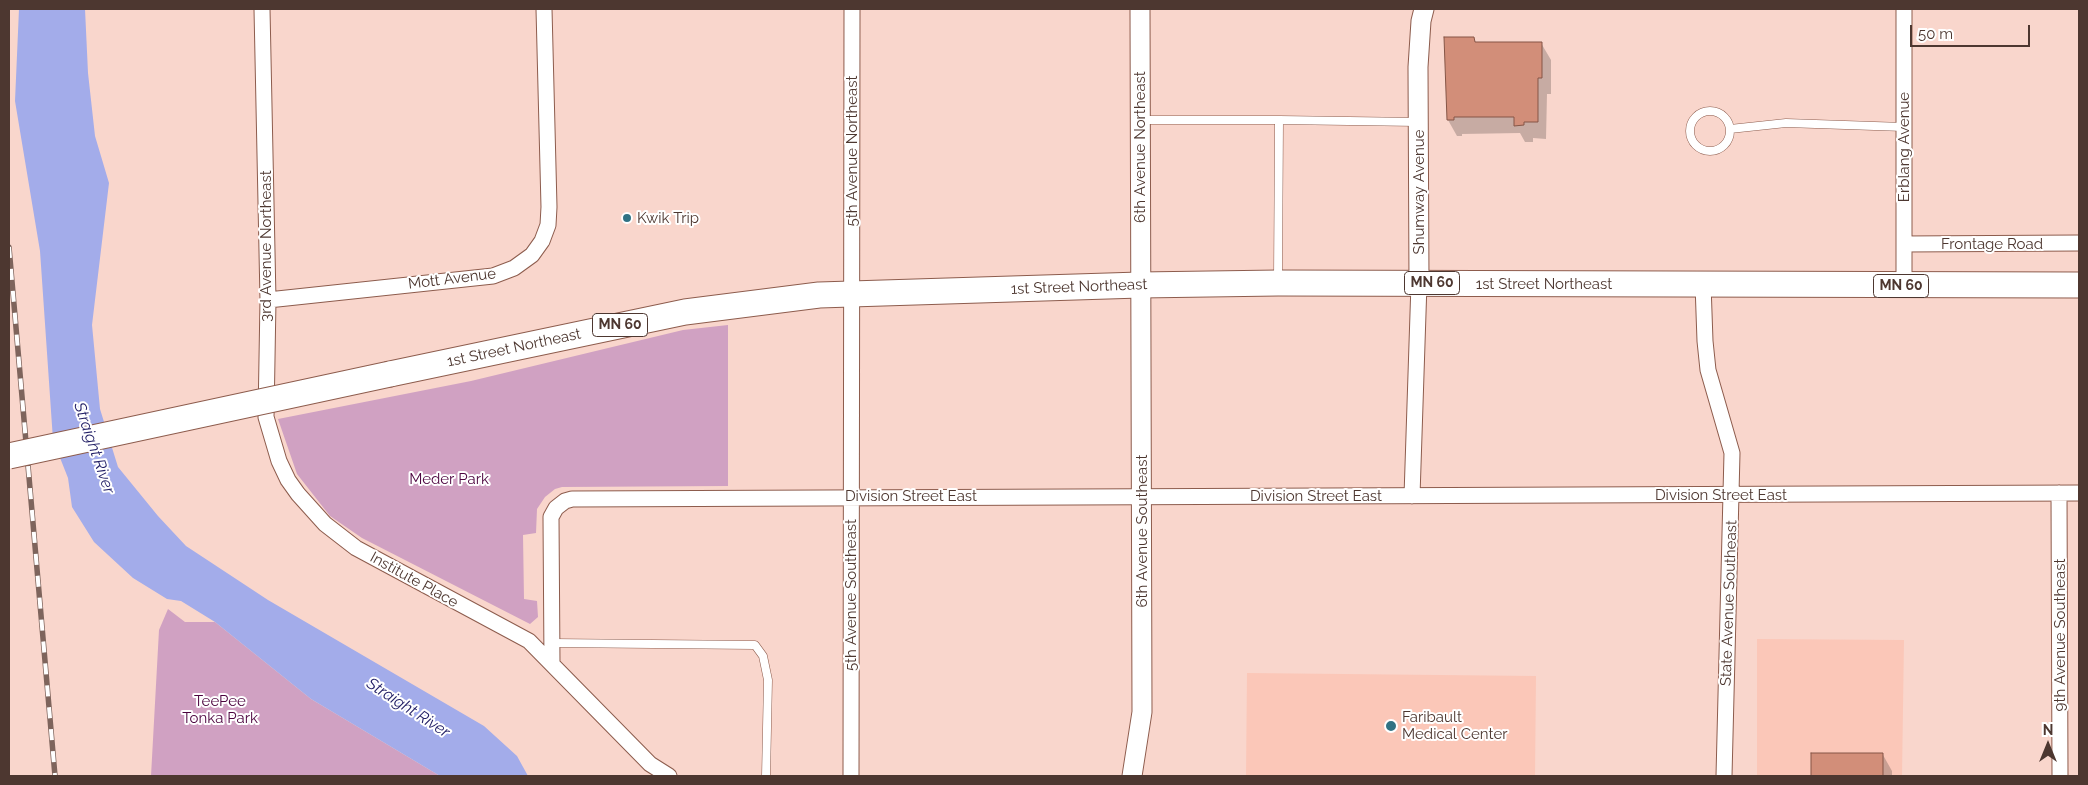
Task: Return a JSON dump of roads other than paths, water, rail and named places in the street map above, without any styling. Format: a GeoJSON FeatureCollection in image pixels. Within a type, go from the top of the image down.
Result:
{"type":"FeatureCollection","features":[{"type":"Feature","properties":{"kind":"main road","name":"1st Street Northeast"},"geometry":{"type":"LineString","coordinates":[[9,456],[685,312],[786,298],[852,294],[1140,285],[1278,283],[2079,285]]}},
{"type":"Feature","properties":{"kind":"street","name":"3rd Avenue Northeast"},"geometry":{"type":"LineString","coordinates":[[262,9],[268,300],[266,417],[279,461],[288,480]]}},
{"type":"Feature","properties":{"kind":"street","name":"Mott Avenue"},"geometry":{"type":"LineString","coordinates":[[268,300],[494,276],[514,268],[532,255],[542,241],[548,224],[549,207],[544,9]]}},
{"type":"Feature","properties":{"kind":"street","name":"5th Avenue Northeast"},"geometry":{"type":"LineString","coordinates":[[852,9],[852,294]]}},
{"type":"Feature","properties":{"kind":"street","name":"6th Avenue Northeast"},"geometry":{"type":"LineString","coordinates":[[1140,9],[1140,285]]}},
{"type":"Feature","properties":{"kind":"street","name":"Shumway Avenue"},"geometry":{"type":"LineString","coordinates":[[1412,496],[1419,283],[1418,67],[1421,21],[1424,9]]}},
{"type":"Feature","properties":{"kind":"street","name":"Erblang Avenue"},"geometry":{"type":"LineString","coordinates":[[1904,9],[1904,286]]}},
{"type":"Feature","properties":{"kind":"street","name":"Frontage Road"},"geometry":{"type":"LineString","coordinates":[[1904,244],[2079,243]]}},
{"type":"Feature","properties":{"kind":"street","name":"State Avenue Southeast"},"geometry":{"type":"LineString","coordinates":[[1703,284],[1704,341],[1708,370],[1732,453],[1724,776]]}},
{"type":"Feature","properties":{"kind":"street","name":"6th Avenue Southeast"},"geometry":{"type":"LineString","coordinates":[[1132,776],[1142,712],[1140,285]]}},
{"type":"Feature","properties":{"kind":"street","name":"5th Avenue Southeast"},"geometry":{"type":"LineString","coordinates":[[852,294],[850,496],[852,776]]}},
{"type":"Feature","properties":{"kind":"street","name":"Institute Place"},"geometry":{"type":"LineString","coordinates":[[288,480],[310,508],[340,537],[428,589],[529,642],[650,764],[669,776]]}},
{"type":"Feature","properties":{"kind":"street","name":"Division Street East"},"geometry":{"type":"LineString","coordinates":[[552,643],[551,517],[556,508],[565,501],[572,499],[850,496],[1732,495],[2079,492]]}},
{"type":"Feature","properties":{"kind":"street","name":"9th Avenue Southeast"},"geometry":{"type":"LineString","coordinates":[[2059,493],[2060,776]]}},
{"type":"Feature","properties":{"kind":"street"},"geometry":{"type":"LineString","coordinates":[[552,643],[552,664]]}},
{"type":"Feature","properties":{"kind":"lane"},"geometry":{"type":"LineString","coordinates":[[1706,112],[1713,112],[1724,117],[1730,129],[1727,142],[1717,150],[1703,150],[1697,147],[1690,136],[1690,130],[1695,118],[1706,112]]}},
{"type":"Feature","properties":{"kind":"lane"},"geometry":{"type":"LineString","coordinates":[[1140,120],[1418,122]]}},
{"type":"Feature","properties":{"kind":"lane"},"geometry":{"type":"LineString","coordinates":[[1278,283],[1279,120]]}},
{"type":"Feature","properties":{"kind":"lane"},"geometry":{"type":"LineString","coordinates":[[1730,129],[1786,123],[1904,127]]}},
{"type":"Feature","properties":{"kind":"lane"},"geometry":{"type":"LineString","coordinates":[[552,643],[755,645],[763,656],[768,680],[766,776]]}},
{"type":"Feature","properties":{"kind":"water","name":"Straight River"},"geometry":{"type":"Polygon","coordinates":[[[19,9],[85,9],[88,73],[95,136],[109,183],[92,325],[100,409],[118,467],[158,516],[186,546],[268,600],[484,726],[517,756],[528,776],[440,776],[311,699],[215,622],[181,601],[167,599],[133,578],[94,542],[72,507],[68,478],[53,440],[40,251],[15,101],[19,9]]]}},
{"type":"Feature","properties":{"kind":"railway"},"geometry":{"type":"LineString","coordinates":[[9,247],[55,776]]}},
{"type":"Feature","properties":{"kind":"place","name":"Kwik Trip"},"geometry":{"type":"Point","coordinates":[627,218]}},
{"type":"Feature","properties":{"kind":"place","name":"Faribault Medical Center"},"geometry":{"type":"Point","coordinates":[1391,726]}},
{"type":"Feature","properties":{"kind":"park label","name":"Meder Park"},"geometry":{"type":"Point","coordinates":[449,479]}},
{"type":"Feature","properties":{"kind":"park label","name":"TeePee Tonka Park"},"geometry":{"type":"Point","coordinates":[220,710]}}]}
